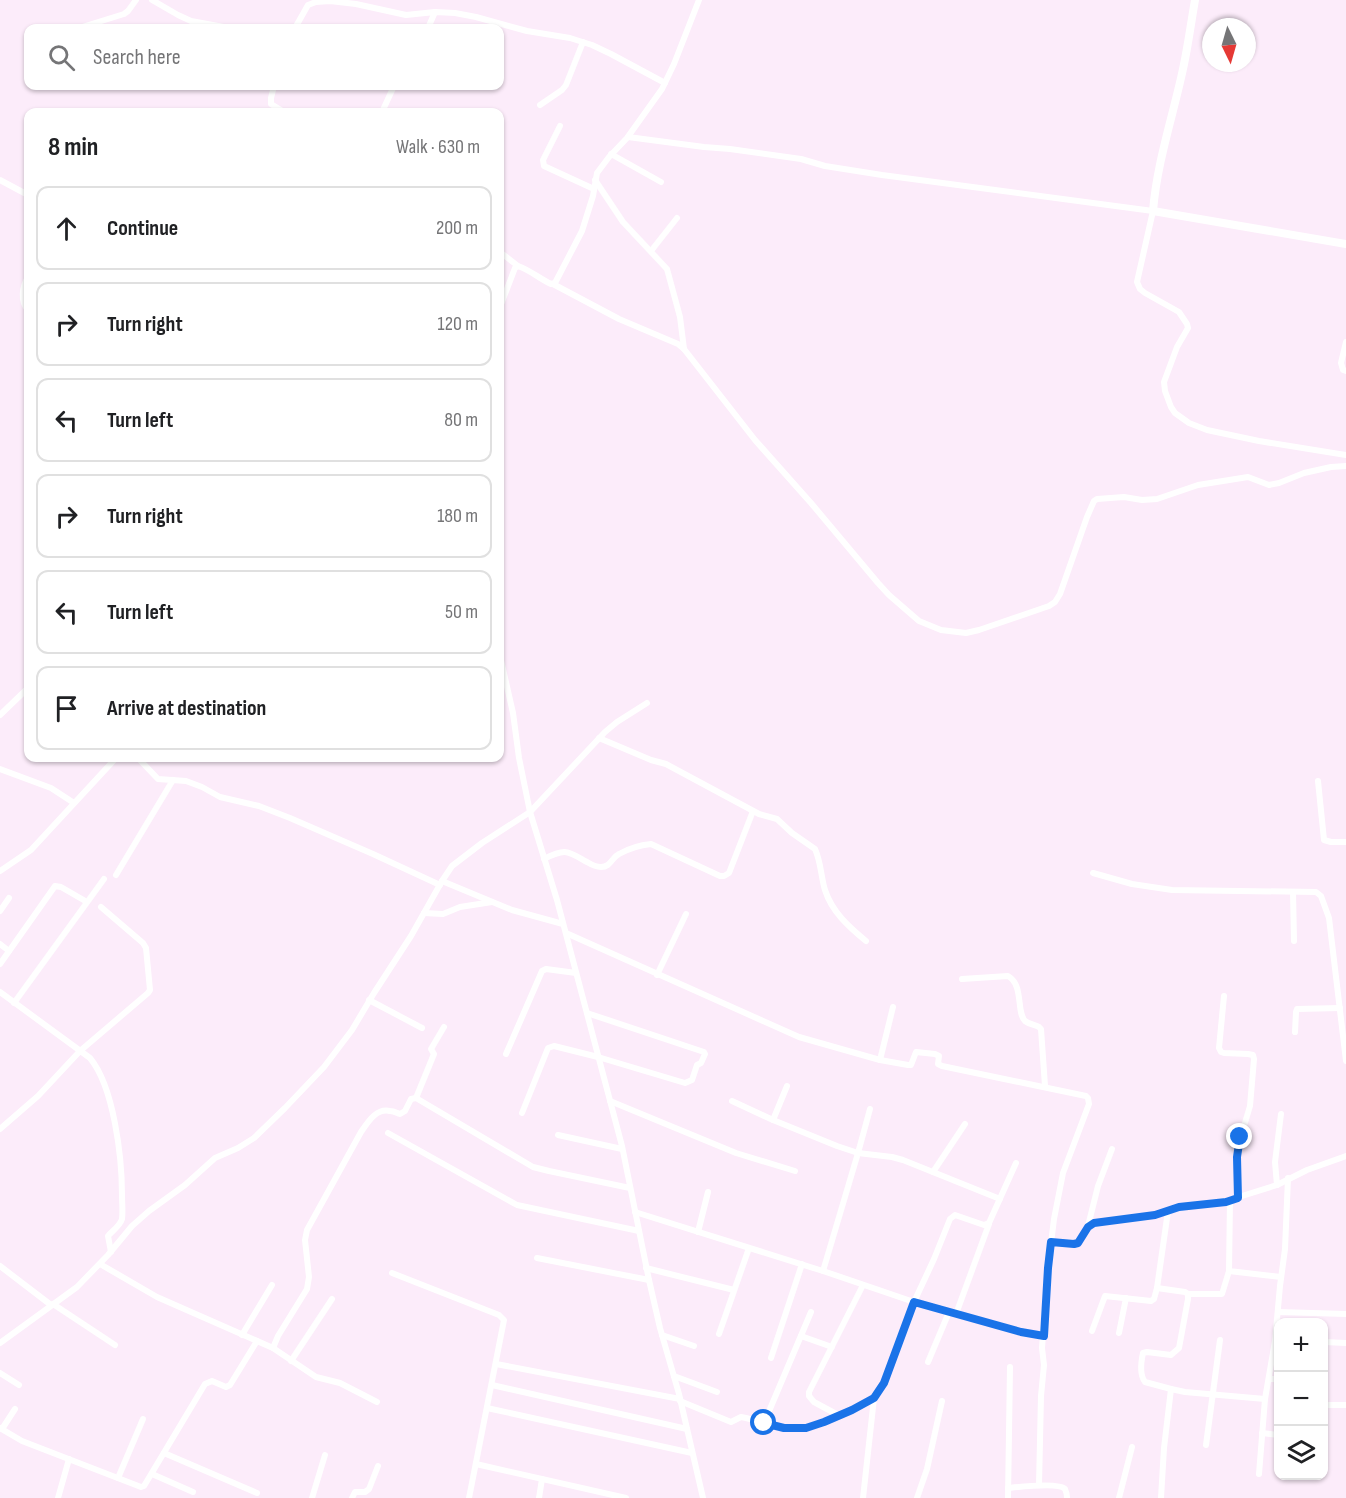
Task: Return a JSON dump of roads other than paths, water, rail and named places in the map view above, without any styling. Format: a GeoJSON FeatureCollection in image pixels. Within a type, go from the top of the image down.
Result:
{"type":"FeatureCollection","features":[{"type":"Feature","properties":{"kind":"street"},"geometry":{"type":"LineString","coordinates":[[93,24],[124,15],[136,0]]}},
{"type":"Feature","properties":{"kind":"street"},"geometry":{"type":"LineString","coordinates":[[152,0],[191,21],[207,24]]}},
{"type":"Feature","properties":{"kind":"street"},"geometry":{"type":"LineString","coordinates":[[553,284],[582,231],[597,173],[650,107],[665,83],[699,0]]}},
{"type":"Feature","properties":{"kind":"street"},"geometry":{"type":"LineString","coordinates":[[1195,0],[1184,68],[1162,155],[1153,211],[1137,282],[1145,294],[1179,312],[1187,324],[1186,332],[1177,347],[1164,382],[1165,391],[1173,410],[1189,423],[1207,430],[1346,455]]}},
{"type":"Feature","properties":{"kind":"street"},"geometry":{"type":"LineString","coordinates":[[297,24],[310,4],[330,1],[406,15],[435,12],[476,17],[502,24]]}},
{"type":"Feature","properties":{"kind":"street"},"geometry":{"type":"LineString","coordinates":[[430,24],[435,12]]}},
{"type":"Feature","properties":{"kind":"street"},"geometry":{"type":"LineString","coordinates":[[504,25],[583,42],[665,83]]}},
{"type":"Feature","properties":{"kind":"street"},"geometry":{"type":"LineString","coordinates":[[540,105],[566,85],[583,42]]}},
{"type":"Feature","properties":{"kind":"street"},"geometry":{"type":"LineString","coordinates":[[273,90],[272,104],[278,108]]}},
{"type":"Feature","properties":{"kind":"street"},"geometry":{"type":"LineString","coordinates":[[384,108],[392,90]]}},
{"type":"Feature","properties":{"kind":"street"},"geometry":{"type":"LineString","coordinates":[[560,126],[543,160],[544,166],[594,189]]}},
{"type":"Feature","properties":{"kind":"street"},"geometry":{"type":"LineString","coordinates":[[628,136],[801,159],[836,168],[1153,211],[1346,244]]}},
{"type":"Feature","properties":{"kind":"street"},"geometry":{"type":"LineString","coordinates":[[611,154],[661,182]]}},
{"type":"Feature","properties":{"kind":"street"},"geometry":{"type":"LineString","coordinates":[[0,180],[24,193]]}},
{"type":"Feature","properties":{"kind":"street"},"geometry":{"type":"LineString","coordinates":[[595,180],[623,222],[664,265],[669,275],[680,317],[684,350]]}},
{"type":"Feature","properties":{"kind":"street"},"geometry":{"type":"LineString","coordinates":[[651,251],[676,218]]}},
{"type":"Feature","properties":{"kind":"street"},"geometry":{"type":"LineString","coordinates":[[504,255],[518,266],[522,266],[536,276],[602,311],[678,345],[684,350],[755,440],[812,503],[889,595],[919,621],[941,630],[966,633],[979,630],[1054,602],[1060,594],[1086,517],[1097,499],[1124,497],[1142,500],[1157,499],[1198,485],[1245,477],[1269,485],[1304,473],[1346,466]]}},
{"type":"Feature","properties":{"kind":"street"},"geometry":{"type":"LineString","coordinates":[[504,297],[515,268],[518,266]]}},
{"type":"Feature","properties":{"kind":"street"},"geometry":{"type":"LineString","coordinates":[[24,286],[24,305]]}},
{"type":"Feature","properties":{"kind":"street"},"geometry":{"type":"LineString","coordinates":[[1346,342],[1341,363],[1343,370],[1346,371]]}},
{"type":"Feature","properties":{"kind":"street"},"geometry":{"type":"LineString","coordinates":[[504,674],[530,812],[566,933],[610,1101],[646,1268],[703,1498]]}},
{"type":"Feature","properties":{"kind":"street"},"geometry":{"type":"LineString","coordinates":[[0,715],[24,692]]}},
{"type":"Feature","properties":{"kind":"street"},"geometry":{"type":"LineString","coordinates":[[0,1343],[77,1287],[111,1252],[132,1226],[149,1211],[185,1185],[215,1158],[254,1138],[285,1108],[324,1067],[352,1030],[452,866],[530,812],[599,738],[617,722],[647,703]]}},
{"type":"Feature","properties":{"kind":"street"},"geometry":{"type":"LineString","coordinates":[[599,738],[666,764],[759,814],[777,819],[815,849],[825,891],[830,902],[845,923],[866,942]]}},
{"type":"Feature","properties":{"kind":"street"},"geometry":{"type":"LineString","coordinates":[[0,871],[31,850],[112,762]]}},
{"type":"Feature","properties":{"kind":"street"},"geometry":{"type":"LineString","coordinates":[[142,762],[158,779],[186,781],[220,797],[259,806],[310,825],[441,883],[529,916],[563,924]]}},
{"type":"Feature","properties":{"kind":"street"},"geometry":{"type":"LineString","coordinates":[[0,770],[51,788],[74,803]]}},
{"type":"Feature","properties":{"kind":"street"},"geometry":{"type":"LineString","coordinates":[[116,875],[173,780]]}},
{"type":"Feature","properties":{"kind":"street"},"geometry":{"type":"LineString","coordinates":[[1318,781],[1324,840],[1346,842]]}},
{"type":"Feature","properties":{"kind":"street"},"geometry":{"type":"LineString","coordinates":[[544,859],[558,852],[567,852],[595,866],[604,867],[610,864],[617,855],[651,844],[724,876],[729,873],[753,811]]}},
{"type":"Feature","properties":{"kind":"street"},"geometry":{"type":"LineString","coordinates":[[1093,873],[1132,884],[1172,890],[1316,892],[1325,904],[1330,927],[1346,1061]]}},
{"type":"Feature","properties":{"kind":"street"},"geometry":{"type":"LineString","coordinates":[[14,1003],[104,879]]}},
{"type":"Feature","properties":{"kind":"street"},"geometry":{"type":"LineString","coordinates":[[0,964],[55,886],[61,887],[87,903]]}},
{"type":"Feature","properties":{"kind":"street"},"geometry":{"type":"LineString","coordinates":[[1293,892],[1294,941]]}},
{"type":"Feature","properties":{"kind":"street"},"geometry":{"type":"LineString","coordinates":[[0,911],[9,898]]}},
{"type":"Feature","properties":{"kind":"street"},"geometry":{"type":"LineString","coordinates":[[424,913],[443,914],[460,907],[492,902]]}},
{"type":"Feature","properties":{"kind":"street"},"geometry":{"type":"LineString","coordinates":[[0,1129],[38,1096],[80,1051],[150,990],[146,948],[101,907]]}},
{"type":"Feature","properties":{"kind":"street"},"geometry":{"type":"LineString","coordinates":[[657,975],[686,914]]}},
{"type":"Feature","properties":{"kind":"street"},"geometry":{"type":"LineString","coordinates":[[566,933],[799,1037],[880,1060],[911,1065],[916,1052],[939,1056],[938,1064],[942,1066],[1045,1086],[1086,1096],[1090,1100],[1063,1173],[1051,1242],[1042,1348],[1044,1365],[1039,1485]]}},
{"type":"Feature","properties":{"kind":"street"},"geometry":{"type":"LineString","coordinates":[[0,944],[9,951]]}},
{"type":"Feature","properties":{"kind":"street"},"geometry":{"type":"LineString","coordinates":[[506,1054],[542,971],[546,969],[576,973]]}},
{"type":"Feature","properties":{"kind":"street"},"geometry":{"type":"LineString","coordinates":[[962,980],[1008,976],[1012,979],[1016,985],[1023,1019],[1041,1029],[1045,1086]]}},
{"type":"Feature","properties":{"kind":"street"},"geometry":{"type":"LineString","coordinates":[[0,992],[92,1061],[108,1093],[120,1149],[122,1180],[122,1217],[120,1224],[108,1236],[111,1252]]}},
{"type":"Feature","properties":{"kind":"street"},"geometry":{"type":"LineString","coordinates":[[1224,996],[1219,1048],[1224,1053],[1248,1054],[1254,1059],[1250,1106],[1238,1146],[1238,1198]]}},
{"type":"Feature","properties":{"kind":"street"},"geometry":{"type":"LineString","coordinates":[[369,1000],[422,1028]]}},
{"type":"Feature","properties":{"kind":"street"},"geometry":{"type":"LineString","coordinates":[[880,1060],[893,1007]]}},
{"type":"Feature","properties":{"kind":"street"},"geometry":{"type":"LineString","coordinates":[[1295,1032],[1297,1009],[1340,1008]]}},
{"type":"Feature","properties":{"kind":"street"},"geometry":{"type":"LineString","coordinates":[[522,1113],[550,1046],[598,1057],[685,1083],[692,1080],[697,1065],[701,1063],[705,1053],[587,1013]]}},
{"type":"Feature","properties":{"kind":"street"},"geometry":{"type":"LineString","coordinates":[[416,1098],[434,1054],[431,1049],[444,1027]]}},
{"type":"Feature","properties":{"kind":"street"},"geometry":{"type":"LineString","coordinates":[[773,1120],[787,1086]]}},
{"type":"Feature","properties":{"kind":"street"},"geometry":{"type":"LineString","coordinates":[[273,1348],[278,1336],[308,1289],[305,1240],[307,1230],[361,1132],[369,1119],[376,1114],[388,1110],[398,1114],[403,1113],[411,1099],[416,1098],[533,1167],[630,1188]]}},
{"type":"Feature","properties":{"kind":"street"},"geometry":{"type":"LineString","coordinates":[[610,1101],[736,1153],[795,1171]]}},
{"type":"Feature","properties":{"kind":"street"},"geometry":{"type":"LineString","coordinates":[[732,1101],[827,1142],[858,1153],[903,1160],[1000,1199]]}},
{"type":"Feature","properties":{"kind":"street"},"geometry":{"type":"LineString","coordinates":[[824,1271],[870,1109]]}},
{"type":"Feature","properties":{"kind":"street"},"geometry":{"type":"LineString","coordinates":[[1277,1185],[1275,1162],[1281,1114]]}},
{"type":"Feature","properties":{"kind":"street"},"geometry":{"type":"LineString","coordinates":[[933,1172],[965,1124]]}},
{"type":"Feature","properties":{"kind":"street"},"geometry":{"type":"LineString","coordinates":[[388,1133],[517,1204],[639,1231]]}},
{"type":"Feature","properties":{"kind":"street"},"geometry":{"type":"LineString","coordinates":[[558,1135],[622,1149]]}},
{"type":"Feature","properties":{"kind":"street"},"geometry":{"type":"LineString","coordinates":[[1051,1242],[1078,1243],[1088,1227],[1098,1186],[1112,1149]]}},
{"type":"Feature","properties":{"kind":"street"},"geometry":{"type":"LineString","coordinates":[[1088,1227],[1094,1223],[1155,1215],[1179,1207],[1238,1198],[1277,1185],[1307,1170],[1346,1156]]}},
{"type":"Feature","properties":{"kind":"street"},"geometry":{"type":"LineString","coordinates":[[928,1362],[953,1313],[1016,1162]]}},
{"type":"Feature","properties":{"kind":"street"},"geometry":{"type":"LineString","coordinates":[[1259,1474],[1265,1399],[1275,1341],[1285,1249],[1288,1178]]}},
{"type":"Feature","properties":{"kind":"street"},"geometry":{"type":"LineString","coordinates":[[698,1232],[708,1192]]}},
{"type":"Feature","properties":{"kind":"street"},"geometry":{"type":"LineString","coordinates":[[1157,1288],[1188,1294],[1222,1294],[1229,1271],[1230,1200]]}},
{"type":"Feature","properties":{"kind":"street"},"geometry":{"type":"LineString","coordinates":[[1092,1331],[1105,1296],[1151,1301],[1154,1299],[1168,1211]]}},
{"type":"Feature","properties":{"kind":"street"},"geometry":{"type":"LineString","coordinates":[[635,1212],[824,1271],[914,1302],[1021,1332],[1044,1336]]}},
{"type":"Feature","properties":{"kind":"street"},"geometry":{"type":"LineString","coordinates":[[863,1498],[874,1398],[884,1383],[914,1302],[950,1219],[955,1215],[984,1225],[989,1223]]}},
{"type":"Feature","properties":{"kind":"street"},"geometry":{"type":"LineString","coordinates":[[718,1334],[749,1248]]}},
{"type":"Feature","properties":{"kind":"street"},"geometry":{"type":"LineString","coordinates":[[537,1258],[649,1280]]}},
{"type":"Feature","properties":{"kind":"street"},"geometry":{"type":"LineString","coordinates":[[100,1264],[157,1297],[273,1348],[316,1377],[340,1383],[377,1402]]}},
{"type":"Feature","properties":{"kind":"street"},"geometry":{"type":"LineString","coordinates":[[771,1358],[802,1264]]}},
{"type":"Feature","properties":{"kind":"street"},"geometry":{"type":"LineString","coordinates":[[0,1266],[52,1305],[115,1345]]}},
{"type":"Feature","properties":{"kind":"street"},"geometry":{"type":"LineString","coordinates":[[646,1268],[734,1290]]}},
{"type":"Feature","properties":{"kind":"street"},"geometry":{"type":"LineString","coordinates":[[1229,1271],[1281,1277]]}},
{"type":"Feature","properties":{"kind":"street"},"geometry":{"type":"LineString","coordinates":[[392,1272],[502,1317],[504,1323],[469,1498]]}},
{"type":"Feature","properties":{"kind":"street"},"geometry":{"type":"LineString","coordinates":[[242,1335],[272,1285]]}},
{"type":"Feature","properties":{"kind":"street"},"geometry":{"type":"LineString","coordinates":[[840,1416],[813,1402],[809,1392],[864,1285]]}},
{"type":"Feature","properties":{"kind":"street"},"geometry":{"type":"LineString","coordinates":[[1188,1294],[1179,1348],[1171,1355],[1143,1353],[1141,1377],[1145,1382],[1185,1392],[1265,1399]]}},
{"type":"Feature","properties":{"kind":"street"},"geometry":{"type":"LineString","coordinates":[[1119,1333],[1126,1298]]}},
{"type":"Feature","properties":{"kind":"street"},"geometry":{"type":"LineString","coordinates":[[291,1360],[332,1299]]}},
{"type":"Feature","properties":{"kind":"street"},"geometry":{"type":"LineString","coordinates":[[764,1423],[811,1312]]}},
{"type":"Feature","properties":{"kind":"street"},"geometry":{"type":"LineString","coordinates":[[1278,1312],[1346,1314]]}},
{"type":"Feature","properties":{"kind":"street"},"geometry":{"type":"LineString","coordinates":[[662,1335],[694,1346]]}},
{"type":"Feature","properties":{"kind":"street"},"geometry":{"type":"LineString","coordinates":[[801,1336],[832,1347]]}},
{"type":"Feature","properties":{"kind":"street"},"geometry":{"type":"LineString","coordinates":[[1206,1444],[1220,1340]]}},
{"type":"Feature","properties":{"kind":"street"},"geometry":{"type":"LineString","coordinates":[[15,1409],[1,1429],[18,1439],[118,1478],[142,1486],[146,1485],[204,1384],[212,1381],[226,1387],[230,1385],[257,1341]]}},
{"type":"Feature","properties":{"kind":"street"},"geometry":{"type":"LineString","coordinates":[[1328,1342],[1346,1342]]}},
{"type":"Feature","properties":{"kind":"street"},"geometry":{"type":"LineString","coordinates":[[496,1364],[680,1400],[731,1422],[741,1418],[784,1428],[806,1428],[840,1416],[874,1398]]}},
{"type":"Feature","properties":{"kind":"street"},"geometry":{"type":"LineString","coordinates":[[1008,1498],[1010,1366]]}},
{"type":"Feature","properties":{"kind":"street"},"geometry":{"type":"LineString","coordinates":[[0,1373],[19,1385]]}},
{"type":"Feature","properties":{"kind":"street"},"geometry":{"type":"LineString","coordinates":[[674,1376],[717,1392]]}},
{"type":"Feature","properties":{"kind":"street"},"geometry":{"type":"LineString","coordinates":[[1269,1379],[1274,1379]]}},
{"type":"Feature","properties":{"kind":"street"},"geometry":{"type":"LineString","coordinates":[[492,1385],[687,1429]]}},
{"type":"Feature","properties":{"kind":"street"},"geometry":{"type":"LineString","coordinates":[[1161,1498],[1171,1389]]}},
{"type":"Feature","properties":{"kind":"street"},"geometry":{"type":"LineString","coordinates":[[917,1498],[927,1469],[942,1401]]}},
{"type":"Feature","properties":{"kind":"street"},"geometry":{"type":"LineString","coordinates":[[1328,1405],[1346,1406]]}},
{"type":"Feature","properties":{"kind":"street"},"geometry":{"type":"LineString","coordinates":[[487,1408],[692,1453]]}},
{"type":"Feature","properties":{"kind":"street"},"geometry":{"type":"LineString","coordinates":[[118,1478],[143,1419]]}},
{"type":"Feature","properties":{"kind":"street"},"geometry":{"type":"LineString","coordinates":[[1262,1432],[1274,1434]]}},
{"type":"Feature","properties":{"kind":"street"},"geometry":{"type":"LineString","coordinates":[[1119,1498],[1132,1447]]}},
{"type":"Feature","properties":{"kind":"street"},"geometry":{"type":"LineString","coordinates":[[164,1453],[257,1493]]}},
{"type":"Feature","properties":{"kind":"street"},"geometry":{"type":"LineString","coordinates":[[312,1498],[325,1455]]}},
{"type":"Feature","properties":{"kind":"street"},"geometry":{"type":"LineString","coordinates":[[58,1498],[69,1459]]}},
{"type":"Feature","properties":{"kind":"street"},"geometry":{"type":"LineString","coordinates":[[476,1464],[626,1498]]}},
{"type":"Feature","properties":{"kind":"street"},"geometry":{"type":"LineString","coordinates":[[352,1498],[356,1492],[365,1492],[369,1489],[378,1466]]}},
{"type":"Feature","properties":{"kind":"street"},"geometry":{"type":"LineString","coordinates":[[152,1474],[193,1492]]}},
{"type":"Feature","properties":{"kind":"street"},"geometry":{"type":"LineString","coordinates":[[539,1498],[542,1479]]}},
{"type":"Feature","properties":{"kind":"street"},"geometry":{"type":"LineString","coordinates":[[1008,1488],[1039,1485],[1064,1487],[1067,1498]]}}]}
